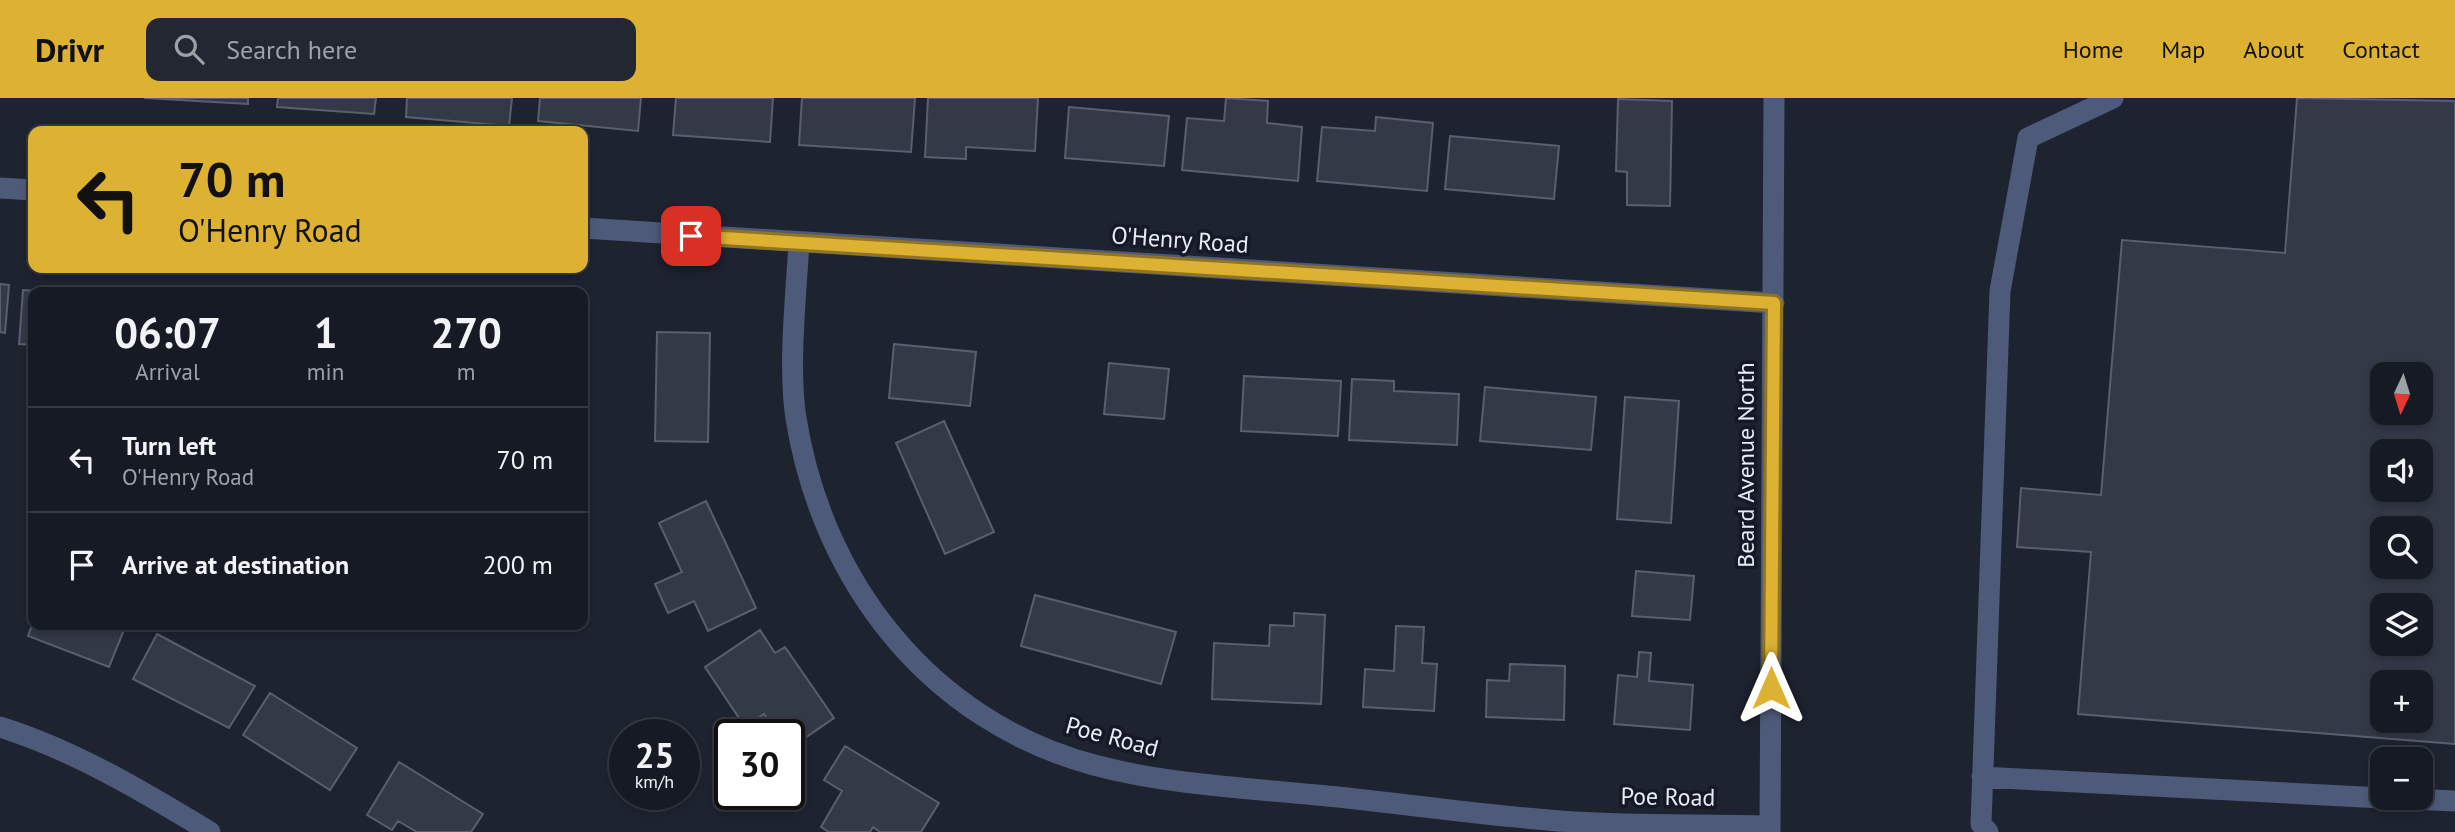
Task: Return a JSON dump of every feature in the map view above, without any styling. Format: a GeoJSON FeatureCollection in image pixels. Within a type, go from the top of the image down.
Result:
{"type":"FeatureCollection","features":[{"type":"Feature","properties":{"kind":"street","name":"Beard Avenue North"},"geometry":{"type":"LineString","coordinates":[[1770,829],[1774,98]]}},
{"type":"Feature","properties":{"kind":"street"},"geometry":{"type":"LineString","coordinates":[[1988,832],[1980,824],[2000,291],[2028,138],[2113,98]]}},
{"type":"Feature","properties":{"kind":"street"},"geometry":{"type":"LineString","coordinates":[[0,188],[28,190]]}},
{"type":"Feature","properties":{"kind":"street","name":"O'Henry Road"},"geometry":{"type":"LineString","coordinates":[[588,228],[1774,303]]}},
{"type":"Feature","properties":{"kind":"street","name":"Poe Road"},"geometry":{"type":"LineString","coordinates":[[799,243],[794,333],[795,416],[813,494],[844,569],[890,636],[949,691],[1015,735],[1093,765],[1172,779],[1575,822],[1770,829]]}},
{"type":"Feature","properties":{"kind":"street"},"geometry":{"type":"LineString","coordinates":[[0,727],[28,736],[147,793],[210,832]]}},
{"type":"Feature","properties":{"kind":"street"},"geometry":{"type":"LineString","coordinates":[[1982,777],[2370,797]]}},
{"type":"Feature","properties":{"kind":"street"},"geometry":{"type":"LineString","coordinates":[[2433,800],[2455,801]]}},
{"type":"Feature","properties":{"kind":"building"},"geometry":{"type":"Polygon","coordinates":[[[144,98],[248,98],[248,104],[144,98]]]}},
{"type":"Feature","properties":{"kind":"building"},"geometry":{"type":"Polygon","coordinates":[[[278,98],[376,98],[374,114],[277,107],[278,98]]]}},
{"type":"Feature","properties":{"kind":"building"},"geometry":{"type":"Polygon","coordinates":[[[407,98],[512,98],[509,126],[406,117],[407,98]]]}},
{"type":"Feature","properties":{"kind":"building"},"geometry":{"type":"Polygon","coordinates":[[[540,98],[641,98],[638,131],[538,121],[540,98]]]}},
{"type":"Feature","properties":{"kind":"building"},"geometry":{"type":"Polygon","coordinates":[[[676,98],[773,98],[770,142],[673,135],[676,98]]]}},
{"type":"Feature","properties":{"kind":"building"},"geometry":{"type":"Polygon","coordinates":[[[802,98],[915,98],[911,152],[799,145],[802,98]]]}},
{"type":"Feature","properties":{"kind":"building"},"geometry":{"type":"Polygon","coordinates":[[[928,98],[1038,98],[1035,151],[966,147],[966,159],[925,157],[928,98]]]}},
{"type":"Feature","properties":{"kind":"building"},"geometry":{"type":"Polygon","coordinates":[[[1226,98],[1268,101],[1267,123],[1302,127],[1298,181],[1182,170],[1187,118],[1224,121],[1226,98]]]}},
{"type":"Feature","properties":{"kind":"building"},"geometry":{"type":"Polygon","coordinates":[[[2297,98],[2455,101],[2455,744],[2078,714],[2091,552],[2017,547],[2021,488],[2101,495],[2122,240],[2285,253],[2297,98]]]}},
{"type":"Feature","properties":{"kind":"building"},"geometry":{"type":"Polygon","coordinates":[[[1618,99],[1672,101],[1670,206],[1627,205],[1627,172],[1616,171],[1618,99]]]}},
{"type":"Feature","properties":{"kind":"building"},"geometry":{"type":"Polygon","coordinates":[[[1069,107],[1169,116],[1164,166],[1065,158],[1069,107]]]}},
{"type":"Feature","properties":{"kind":"building"},"geometry":{"type":"Polygon","coordinates":[[[1376,117],[1433,123],[1427,191],[1317,181],[1322,127],[1375,131],[1376,117]]]}},
{"type":"Feature","properties":{"kind":"building"},"geometry":{"type":"Polygon","coordinates":[[[1450,136],[1559,146],[1554,199],[1445,189],[1450,136]]]}},
{"type":"Feature","properties":{"kind":"building"},"geometry":{"type":"Polygon","coordinates":[[[0,284],[9,285],[5,333],[0,332],[0,284]]]}},
{"type":"Feature","properties":{"kind":"building"},"geometry":{"type":"Polygon","coordinates":[[[23,290],[28,290],[28,345],[19,344],[23,290]]]}},
{"type":"Feature","properties":{"kind":"building"},"geometry":{"type":"Polygon","coordinates":[[[657,332],[710,333],[708,442],[655,441],[657,332]]]}},
{"type":"Feature","properties":{"kind":"building"},"geometry":{"type":"Polygon","coordinates":[[[894,344],[976,352],[970,406],[889,398],[894,344]]]}},
{"type":"Feature","properties":{"kind":"building"},"geometry":{"type":"Polygon","coordinates":[[[1109,363],[1169,369],[1164,419],[1104,414],[1109,363]]]}},
{"type":"Feature","properties":{"kind":"building"},"geometry":{"type":"Polygon","coordinates":[[[1244,376],[1341,381],[1338,436],[1241,431],[1244,376]]]}},
{"type":"Feature","properties":{"kind":"building"},"geometry":{"type":"Polygon","coordinates":[[[1352,379],[1394,381],[1394,391],[1459,394],[1457,445],[1349,440],[1352,379]]]}},
{"type":"Feature","properties":{"kind":"building"},"geometry":{"type":"Polygon","coordinates":[[[1485,387],[1596,397],[1591,450],[1480,441],[1485,387]]]}},
{"type":"Feature","properties":{"kind":"building"},"geometry":{"type":"Polygon","coordinates":[[[1625,397],[1679,401],[1671,523],[1617,519],[1625,397]]]}},
{"type":"Feature","properties":{"kind":"building"},"geometry":{"type":"Polygon","coordinates":[[[944,421],[994,532],[945,554],[896,443],[944,421]]]}},
{"type":"Feature","properties":{"kind":"building"},"geometry":{"type":"Polygon","coordinates":[[[706,501],[756,608],[708,631],[694,601],[668,613],[655,584],[682,572],[659,523],[706,501]]]}},
{"type":"Feature","properties":{"kind":"building"},"geometry":{"type":"Polygon","coordinates":[[[1636,571],[1694,576],[1690,620],[1632,616],[1636,571]]]}},
{"type":"Feature","properties":{"kind":"building"},"geometry":{"type":"Polygon","coordinates":[[[1035,595],[1176,632],[1161,684],[1021,646],[1035,595]]]}},
{"type":"Feature","properties":{"kind":"building"},"geometry":{"type":"Polygon","coordinates":[[[1294,613],[1325,615],[1321,704],[1212,699],[1214,643],[1269,646],[1270,625],[1294,626],[1294,613]]]}},
{"type":"Feature","properties":{"kind":"building"},"geometry":{"type":"Polygon","coordinates":[[[1396,626],[1424,627],[1422,663],[1437,664],[1434,711],[1363,707],[1365,669],[1394,671],[1396,626]]]}},
{"type":"Feature","properties":{"kind":"building"},"geometry":{"type":"Polygon","coordinates":[[[30,630],[124,630],[109,667],[28,636],[30,630]]]}},
{"type":"Feature","properties":{"kind":"building"},"geometry":{"type":"Polygon","coordinates":[[[760,630],[775,653],[785,647],[834,718],[805,738],[805,719],[767,719],[764,714],[757,719],[740,719],[705,667],[760,630]]]}},
{"type":"Feature","properties":{"kind":"building"},"geometry":{"type":"Polygon","coordinates":[[[157,634],[255,686],[229,728],[133,679],[157,634]]]}},
{"type":"Feature","properties":{"kind":"building"},"geometry":{"type":"Polygon","coordinates":[[[1639,652],[1651,653],[1649,681],[1693,685],[1690,730],[1614,724],[1618,675],[1637,677],[1639,652]]]}},
{"type":"Feature","properties":{"kind":"building"},"geometry":{"type":"Polygon","coordinates":[[[1510,664],[1565,666],[1564,720],[1486,717],[1487,680],[1509,681],[1510,664]]]}},
{"type":"Feature","properties":{"kind":"building"},"geometry":{"type":"Polygon","coordinates":[[[270,693],[357,748],[330,790],[243,735],[270,693]]]}},
{"type":"Feature","properties":{"kind":"building"},"geometry":{"type":"Polygon","coordinates":[[[845,746],[939,803],[921,832],[880,832],[873,827],[870,832],[829,832],[821,827],[842,791],[824,780],[845,746]]]}},
{"type":"Feature","properties":{"kind":"building"},"geometry":{"type":"Polygon","coordinates":[[[399,762],[483,814],[471,832],[417,832],[398,821],[392,830],[367,815],[399,762]]]}},
{"type":"Feature","properties":{"kind":"route"},"geometry":{"type":"LineString","coordinates":[[691,236],[1774,303],[1771,688]]}}]}
